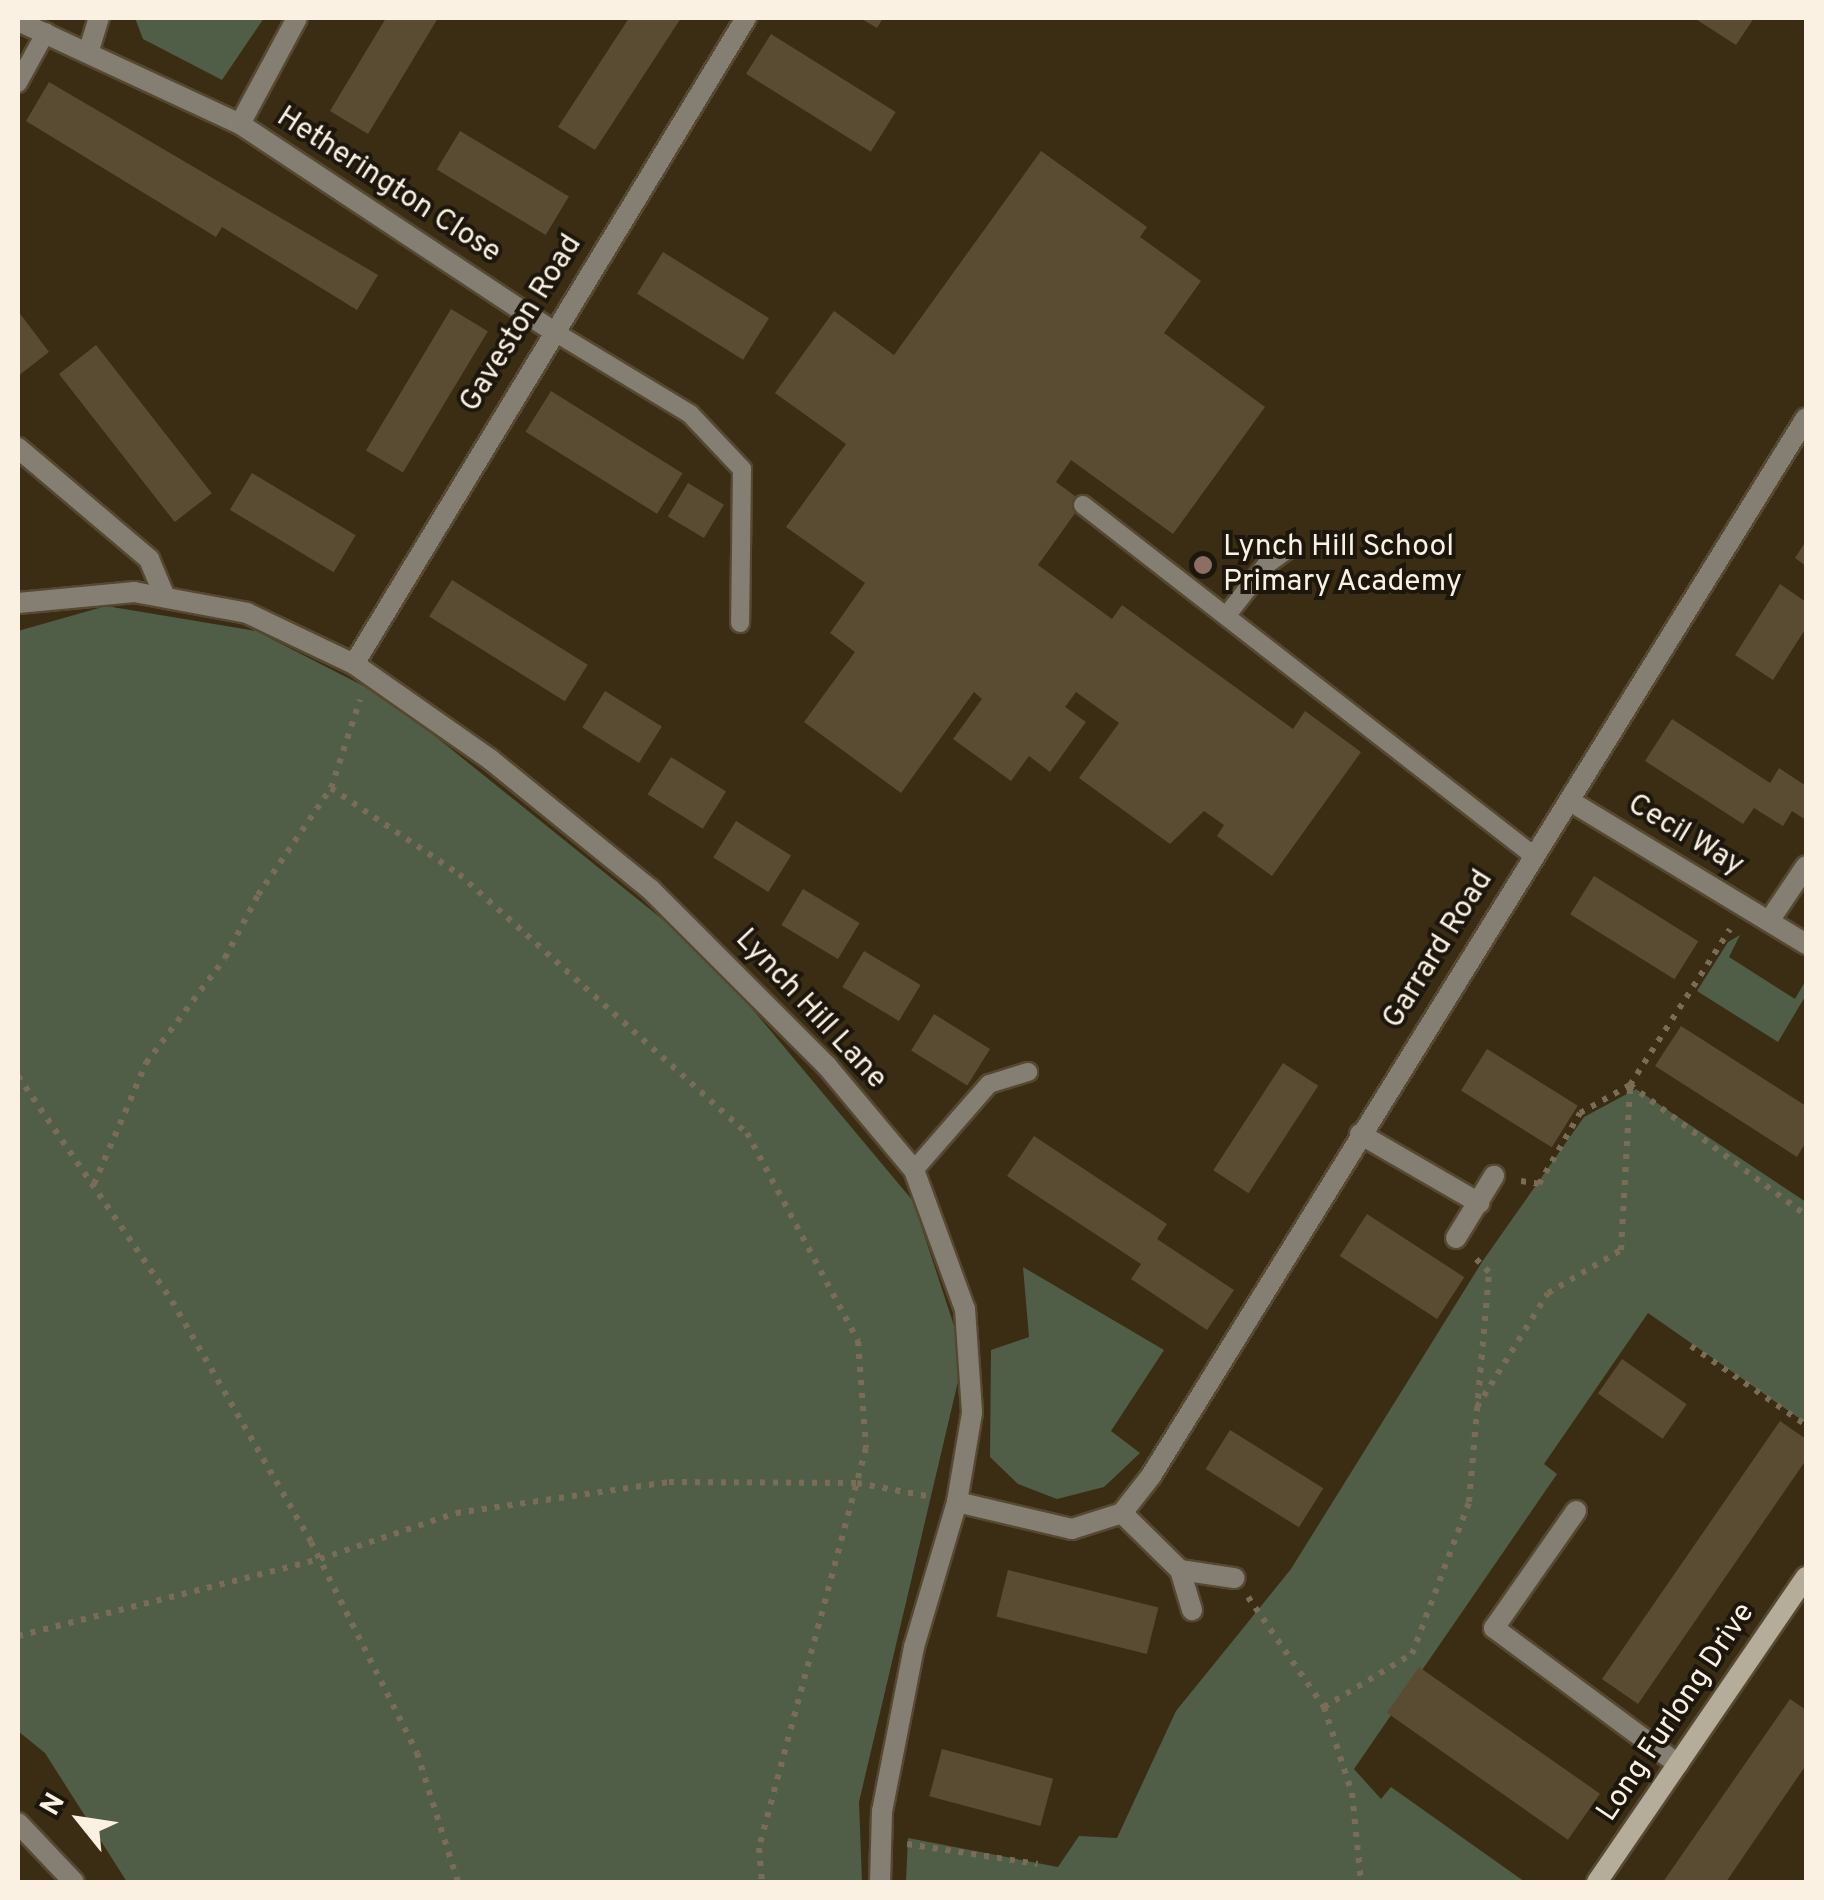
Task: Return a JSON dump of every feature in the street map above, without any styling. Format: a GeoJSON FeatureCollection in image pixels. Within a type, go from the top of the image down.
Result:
{"type":"FeatureCollection","features":[{"type":"Feature","properties":{"kind":"street"},"geometry":{"type":"LineString","coordinates":[[89,50],[99,18]]}},
{"type":"Feature","properties":{"kind":"street","name":"Hetherington Close"},"geometry":{"type":"LineString","coordinates":[[240,124],[298,18]]}},
{"type":"Feature","properties":{"kind":"street","name":"Gaveston Road"},"geometry":{"type":"LineString","coordinates":[[361,669],[553,331],[746,18]]}},
{"type":"Feature","properties":{"kind":"street","name":"Hetherington Close"},"geometry":{"type":"LineString","coordinates":[[18,20],[240,124],[553,331]]}},
{"type":"Feature","properties":{"kind":"street","name":"Garrard Road"},"geometry":{"type":"LineString","coordinates":[[1122,1513],[1151,1476],[1806,418]]}},
{"type":"Feature","properties":{"kind":"street"},"geometry":{"type":"LineString","coordinates":[[18,448],[148,560],[165,597]]}},
{"type":"Feature","properties":{"kind":"street","name":"Lynch Hill Lane"},"geometry":{"type":"LineString","coordinates":[[18,603],[134,592],[165,597],[246,613],[361,669],[491,760],[650,889],[827,1066],[914,1170],[965,1309],[972,1412],[958,1502],[914,1647],[881,1840],[880,1882]]}},
{"type":"Feature","properties":{"kind":"street","name":"Cecil Way"},"geometry":{"type":"LineString","coordinates":[[1570,801],[1806,944]]}},
{"type":"Feature","properties":{"kind":"street"},"geometry":{"type":"LineString","coordinates":[[1769,922],[1806,866]]}},
{"type":"Feature","properties":{"kind":"street"},"geometry":{"type":"LineString","coordinates":[[1360,1134],[1480,1203]]}},
{"type":"Feature","properties":{"kind":"street"},"geometry":{"type":"LineString","coordinates":[[1456,1238],[1494,1176]]}},
{"type":"Feature","properties":{"kind":"street"},"geometry":{"type":"LineString","coordinates":[[958,1502],[1072,1529],[1122,1513],[1180,1570],[1192,1610]]}},
{"type":"Feature","properties":{"kind":"street"},"geometry":{"type":"LineString","coordinates":[[1576,1511],[1494,1628],[1678,1764]]}},
{"type":"Feature","properties":{"kind":"street"},"geometry":{"type":"LineString","coordinates":[[1180,1570],[1234,1578]]}},
{"type":"Feature","properties":{"kind":"street","name":"Long Furlong Drive"},"geometry":{"type":"LineString","coordinates":[[1597,1882],[1806,1578]]}},
{"type":"Feature","properties":{"kind":"street"},"geometry":{"type":"LineString","coordinates":[[18,1823],[74,1882]]}},
{"type":"Feature","properties":{"kind":"lane"},"geometry":{"type":"LineString","coordinates":[[18,83],[46,32]]}},
{"type":"Feature","properties":{"kind":"lane"},"geometry":{"type":"LineString","coordinates":[[553,331],[690,414],[742,469],[740,622]]}},
{"type":"Feature","properties":{"kind":"lane"},"geometry":{"type":"LineString","coordinates":[[1083,505],[1534,856]]}},
{"type":"Feature","properties":{"kind":"lane"},"geometry":{"type":"LineString","coordinates":[[1227,615],[1266,566],[1289,548]]}},
{"type":"Feature","properties":{"kind":"lane"},"geometry":{"type":"LineString","coordinates":[[914,1170],[989,1084],[1028,1072]]}},
{"type":"Feature","properties":{"kind":"path"},"geometry":{"type":"LineString","coordinates":[[93,1186],[146,1063],[225,958],[258,895],[332,788],[361,669]]}},
{"type":"Feature","properties":{"kind":"path"},"geometry":{"type":"LineString","coordinates":[[332,788],[459,874],[748,1134],[858,1341],[866,1448],[759,1848],[762,1882]]}},
{"type":"Feature","properties":{"kind":"path"},"geometry":{"type":"LineString","coordinates":[[1494,1176],[1538,1184],[1580,1113],[1630,1085],[1744,907]]}},
{"type":"Feature","properties":{"kind":"path"},"geometry":{"type":"LineString","coordinates":[[18,1076],[172,1301],[320,1560],[418,1753],[458,1882]]}},
{"type":"Feature","properties":{"kind":"path"},"geometry":{"type":"LineString","coordinates":[[1630,1085],[1806,1214]]}},
{"type":"Feature","properties":{"kind":"path"},"geometry":{"type":"LineString","coordinates":[[1477,1408],[1548,1293],[1621,1250],[1630,1085]]}},
{"type":"Feature","properties":{"kind":"path"},"geometry":{"type":"LineString","coordinates":[[1324,1708],[1412,1654],[1469,1502],[1489,1272],[1456,1238]]}},
{"type":"Feature","properties":{"kind":"path"},"geometry":{"type":"LineString","coordinates":[[1691,1346],[1806,1425]]}},
{"type":"Feature","properties":{"kind":"path"},"geometry":{"type":"LineString","coordinates":[[18,1636],[320,1560],[456,1513],[669,1482],[857,1483],[958,1502]]}},
{"type":"Feature","properties":{"kind":"path"},"geometry":{"type":"LineString","coordinates":[[1234,1578],[1324,1708],[1352,1793],[1361,1882]]}},
{"type":"Feature","properties":{"kind":"path"},"geometry":{"type":"LineString","coordinates":[[881,1840],[1037,1864]]}},
{"type":"Feature","properties":{"kind":"green space"},"geometry":{"type":"Polygon","coordinates":[[[135,18],[264,18],[222,80],[143,39],[135,18]]]}},
{"type":"Feature","properties":{"kind":"green space"},"geometry":{"type":"Polygon","coordinates":[[[106,606],[256,631],[389,699],[708,956],[913,1201],[964,1356],[859,1802],[862,1882],[127,1882],[45,1753],[18,1731],[18,631],[106,606]]]}},
{"type":"Feature","properties":{"kind":"green space"},"geometry":{"type":"Polygon","coordinates":[[[1740,935],[1729,957],[1795,999],[1806,980],[1806,995],[1778,1042],[1697,991],[1728,942],[1740,935]]]}},
{"type":"Feature","properties":{"kind":"green space"},"geometry":{"type":"Polygon","coordinates":[[[1636,1089],[1806,1202],[1806,1423],[1648,1313],[1544,1464],[1557,1474],[1354,1769],[1381,1799],[1391,1787],[1525,1882],[906,1882],[908,1838],[1058,1867],[1079,1836],[1117,1838],[1176,1711],[1291,1569],[1482,1262],[1584,1117],[1636,1089]]]}},
{"type":"Feature","properties":{"kind":"green space"},"geometry":{"type":"Polygon","coordinates":[[[1023,1267],[1164,1350],[1111,1431],[1140,1453],[1104,1487],[1057,1499],[1018,1484],[990,1457],[991,1350],[1029,1337],[1023,1267]]]}},
{"type":"Feature","properties":{"kind":"building"},"geometry":{"type":"Polygon","coordinates":[[[386,18],[438,18],[368,134],[330,111],[386,18]]]}},
{"type":"Feature","properties":{"kind":"building"},"geometry":{"type":"Polygon","coordinates":[[[629,18],[681,18],[595,150],[558,127],[629,18]]]}},
{"type":"Feature","properties":{"kind":"building"},"geometry":{"type":"Polygon","coordinates":[[[860,18],[883,18],[877,28],[860,18]]]}},
{"type":"Feature","properties":{"kind":"building"},"geometry":{"type":"Polygon","coordinates":[[[1694,18],[1754,18],[1736,45],[1694,18]]]}},
{"type":"Feature","properties":{"kind":"building"},"geometry":{"type":"Polygon","coordinates":[[[771,34],[896,112],[871,152],[746,74],[771,34]]]}},
{"type":"Feature","properties":{"kind":"building"},"geometry":{"type":"Polygon","coordinates":[[[49,82],[378,275],[357,310],[222,227],[216,237],[26,121],[49,82]]]}},
{"type":"Feature","properties":{"kind":"building"},"geometry":{"type":"Polygon","coordinates":[[[460,131],[569,196],[546,235],[437,170],[460,131]]]}},
{"type":"Feature","properties":{"kind":"building"},"geometry":{"type":"Polygon","coordinates":[[[1041,151],[1147,227],[1140,237],[1201,281],[1164,333],[1265,407],[1173,534],[1071,460],[1056,482],[1083,502],[1038,565],[1112,619],[1122,605],[1293,729],[1305,711],[1361,752],[1272,876],[1217,836],[1224,825],[1204,811],[1170,844],[1079,778],[1119,723],[1076,692],[1065,707],[1086,722],[1050,772],[1029,756],[1011,781],[953,739],[982,699],[974,692],[901,793],[804,722],[855,652],[830,633],[865,583],[786,527],[846,444],[775,393],[834,311],[894,355],[1041,151]]]}},
{"type":"Feature","properties":{"kind":"building"},"geometry":{"type":"Polygon","coordinates":[[[663,252],[769,318],[743,360],[637,294],[663,252]]]}},
{"type":"Feature","properties":{"kind":"building"},"geometry":{"type":"Polygon","coordinates":[[[451,309],[488,331],[403,473],[366,450],[451,309]]]}},
{"type":"Feature","properties":{"kind":"building"},"geometry":{"type":"Polygon","coordinates":[[[18,311],[49,352],[18,376],[18,311]]]}},
{"type":"Feature","properties":{"kind":"building"},"geometry":{"type":"Polygon","coordinates":[[[96,345],[212,493],[175,522],[59,374],[96,345]]]}},
{"type":"Feature","properties":{"kind":"building"},"geometry":{"type":"Polygon","coordinates":[[[551,391],[682,473],[657,514],[526,432],[551,391]]]}},
{"type":"Feature","properties":{"kind":"building"},"geometry":{"type":"Polygon","coordinates":[[[252,473],[356,535],[334,572],[230,510],[252,473]]]}},
{"type":"Feature","properties":{"kind":"building"},"geometry":{"type":"Polygon","coordinates":[[[688,483],[724,505],[704,538],[668,516],[688,483]]]}},
{"type":"Feature","properties":{"kind":"building"},"geometry":{"type":"Polygon","coordinates":[[[1806,541],[1806,566],[1795,558],[1806,541]]]}},
{"type":"Feature","properties":{"kind":"building"},"geometry":{"type":"Polygon","coordinates":[[[452,580],[588,665],[565,701],[429,616],[452,580]]]}},
{"type":"Feature","properties":{"kind":"building"},"geometry":{"type":"Polygon","coordinates":[[[1780,584],[1806,602],[1806,628],[1773,680],[1735,655],[1780,584]]]}},
{"type":"Feature","properties":{"kind":"building"},"geometry":{"type":"Polygon","coordinates":[[[605,691],[662,727],[639,763],[582,727],[605,691]]]}},
{"type":"Feature","properties":{"kind":"building"},"geometry":{"type":"Polygon","coordinates":[[[1672,719],[1770,783],[1779,768],[1806,786],[1806,820],[1792,811],[1783,826],[1754,808],[1743,824],[1645,761],[1672,719]]]}},
{"type":"Feature","properties":{"kind":"building"},"geometry":{"type":"Polygon","coordinates":[[[671,757],[726,791],[703,829],[648,794],[671,757]]]}},
{"type":"Feature","properties":{"kind":"building"},"geometry":{"type":"Polygon","coordinates":[[[736,821],[791,855],[768,892],[713,857],[736,821]]]}},
{"type":"Feature","properties":{"kind":"building"},"geometry":{"type":"Polygon","coordinates":[[[1594,876],[1698,941],[1674,979],[1570,914],[1594,876]]]}},
{"type":"Feature","properties":{"kind":"building"},"geometry":{"type":"Polygon","coordinates":[[[803,889],[860,923],[838,959],[781,925],[803,889]]]}},
{"type":"Feature","properties":{"kind":"building"},"geometry":{"type":"Polygon","coordinates":[[[864,951],[921,985],[899,1021],[842,987],[864,951]]]}},
{"type":"Feature","properties":{"kind":"building"},"geometry":{"type":"Polygon","coordinates":[[[934,1014],[990,1049],[967,1085],[911,1050],[934,1014]]]}},
{"type":"Feature","properties":{"kind":"building"},"geometry":{"type":"Polygon","coordinates":[[[1681,1026],[1806,1106],[1806,1142],[1797,1157],[1655,1066],[1681,1026]]]}},
{"type":"Feature","properties":{"kind":"building"},"geometry":{"type":"Polygon","coordinates":[[[1487,1049],[1578,1106],[1552,1147],[1461,1091],[1487,1049]]]}},
{"type":"Feature","properties":{"kind":"building"},"geometry":{"type":"Polygon","coordinates":[[[1283,1063],[1318,1086],[1249,1193],[1213,1170],[1283,1063]]]}},
{"type":"Feature","properties":{"kind":"building"},"geometry":{"type":"Polygon","coordinates":[[[1034,1136],[1167,1224],[1157,1239],[1234,1290],[1207,1330],[1131,1279],[1141,1264],[1007,1176],[1034,1136]]]}},
{"type":"Feature","properties":{"kind":"building"},"geometry":{"type":"Polygon","coordinates":[[[1367,1214],[1464,1277],[1437,1319],[1340,1256],[1367,1214]]]}},
{"type":"Feature","properties":{"kind":"building"},"geometry":{"type":"Polygon","coordinates":[[[1622,1359],[1687,1404],[1663,1439],[1598,1393],[1622,1359]]]}},
{"type":"Feature","properties":{"kind":"building"},"geometry":{"type":"Polygon","coordinates":[[[1780,1421],[1806,1439],[1806,1460],[1638,1704],[1602,1679],[1780,1421]]]}},
{"type":"Feature","properties":{"kind":"building"},"geometry":{"type":"Polygon","coordinates":[[[1230,1430],[1323,1488],[1299,1527],[1206,1469],[1230,1430]]]}},
{"type":"Feature","properties":{"kind":"building"},"geometry":{"type":"Polygon","coordinates":[[[1008,1570],[1158,1607],[1147,1654],[996,1617],[1008,1570]]]}},
{"type":"Feature","properties":{"kind":"building"},"geometry":{"type":"Polygon","coordinates":[[[1419,1667],[1600,1794],[1568,1840],[1387,1713],[1419,1667]]]}},
{"type":"Feature","properties":{"kind":"building"},"geometry":{"type":"Polygon","coordinates":[[[1790,1699],[1806,1710],[1806,1765],[1726,1882],[1663,1882],[1790,1699]]]}},
{"type":"Feature","properties":{"kind":"building"},"geometry":{"type":"Polygon","coordinates":[[[942,1749],[1053,1779],[1040,1826],[929,1796],[942,1749]]]}},
{"type":"Feature","properties":{"kind":"place","name":"Lynch Hill School Primary Academy"},"geometry":{"type":"Point","coordinates":[1203,565]}}]}
